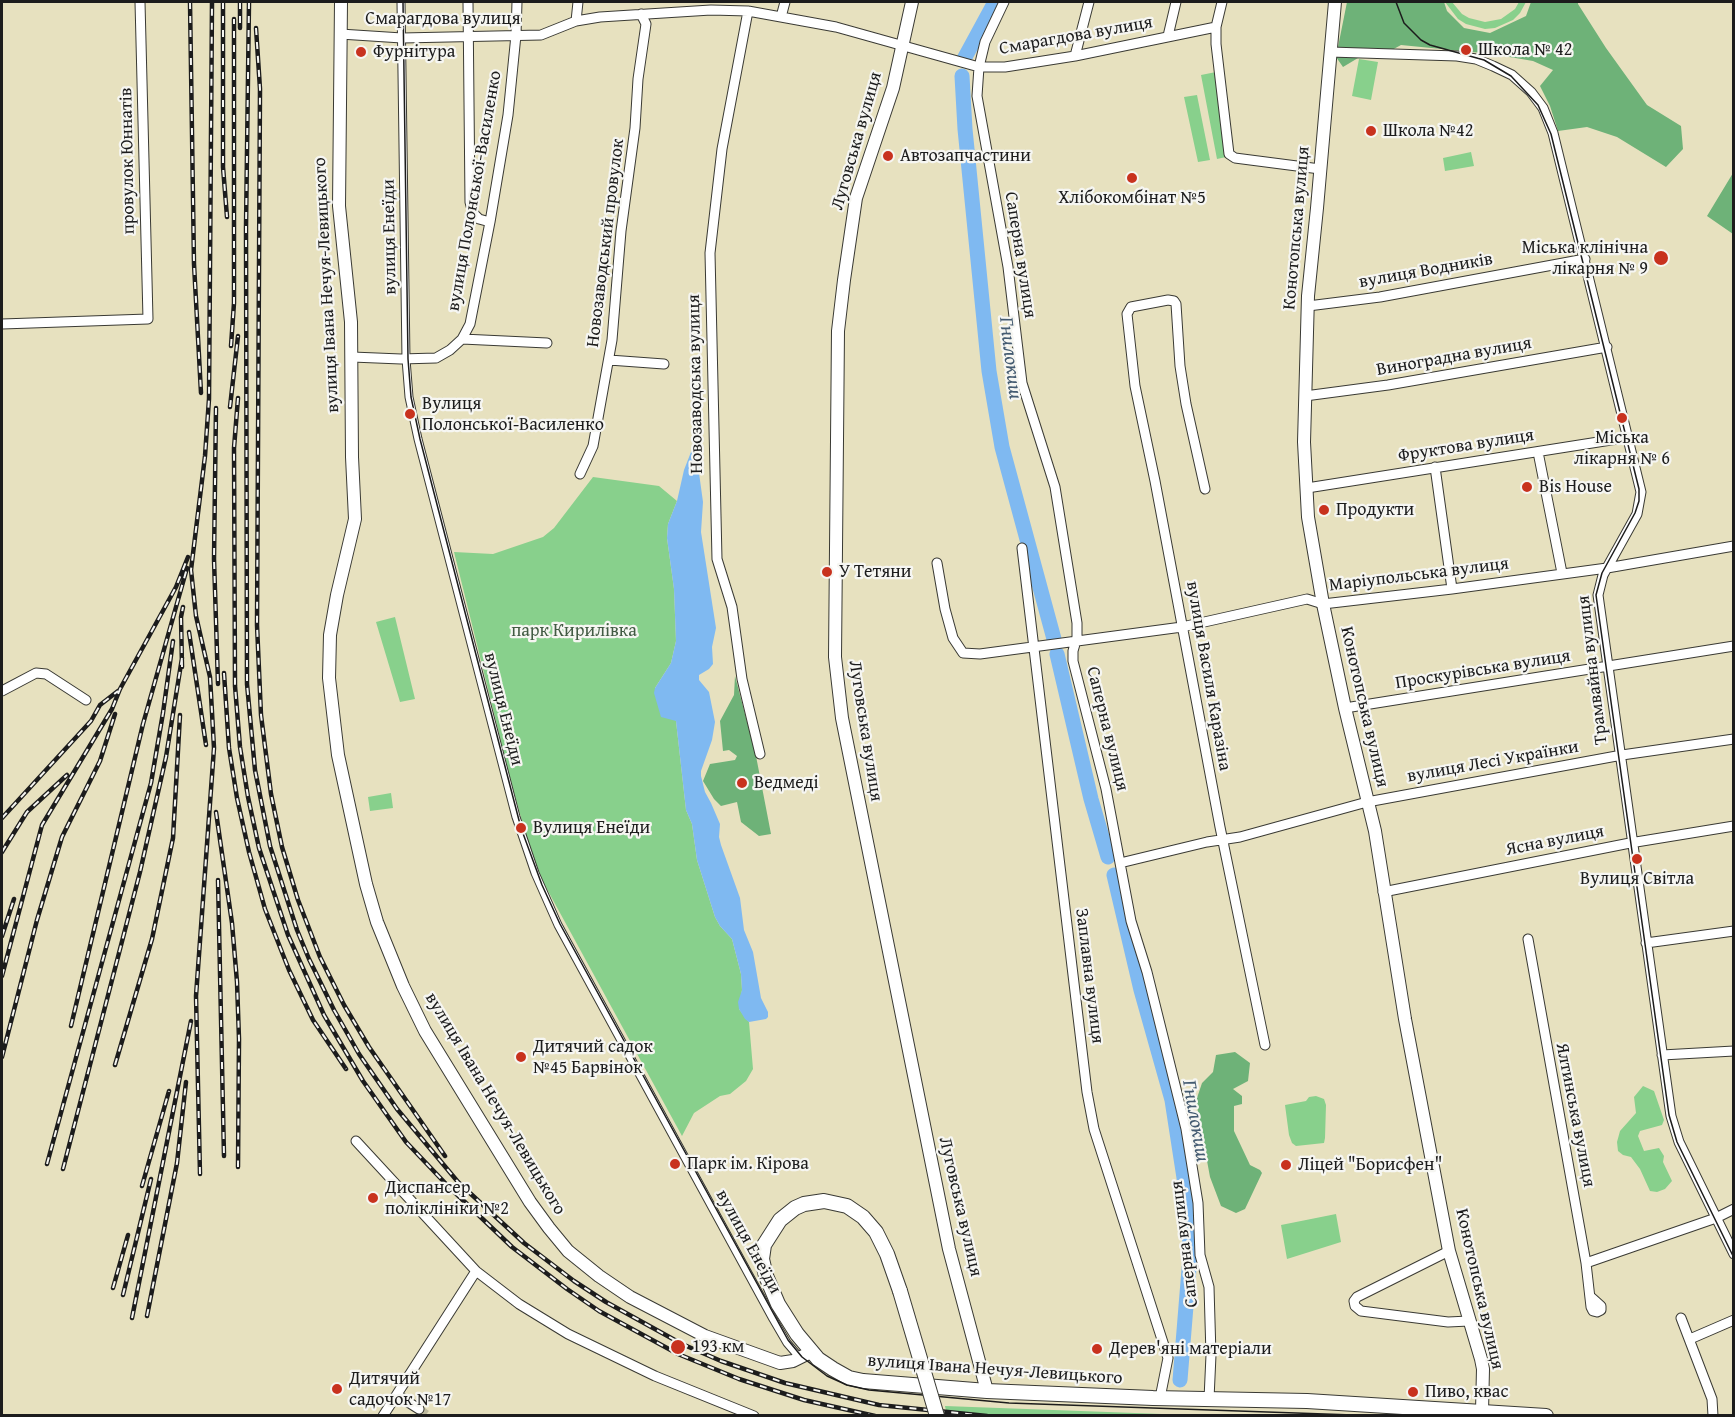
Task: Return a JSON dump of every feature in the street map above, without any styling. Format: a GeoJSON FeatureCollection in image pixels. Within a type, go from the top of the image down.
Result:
{"type":"FeatureCollection","features":[{"type":"Feature","properties":{"kind":"main road"},"geometry":{"type":"LineString","coordinates":[[805,1355],[797,1334],[778,1304],[763,1268],[764,1245],[775,1227],[787,1214],[804,1204],[824,1201],[855,1210],[879,1238],[900,1291],[937,1416]]}},
{"type":"Feature","properties":{"kind":"main road","name":"вулиця Івана Нечуя-Левицького"},"geometry":{"type":"LineString","coordinates":[[805,1355],[836,1372],[856,1379],[906,1385],[987,1391],[1160,1398],[1307,1401],[1546,1416]]}},
{"type":"Feature","properties":{"kind":"street","name":"провулок Юннатів"},"geometry":{"type":"LineString","coordinates":[[2,324],[148,319],[140,2]]}},
{"type":"Feature","properties":{"kind":"street","name":"вулиця Івана Нечуя-Левицького"},"geometry":{"type":"LineString","coordinates":[[341,2],[339,198],[351,322],[355,519],[330,635],[330,688],[338,754],[366,884],[377,922],[403,986],[425,1030],[530,1202],[568,1251],[630,1297],[690,1329],[734,1348],[780,1363],[805,1355]]}},
{"type":"Feature","properties":{"kind":"street","name":"вулиця Енеїди"},"geometry":{"type":"LineString","coordinates":[[401,2],[406,359],[409,397],[513,808],[535,873],[558,925],[768,1310],[787,1343],[805,1355]]}},
{"type":"Feature","properties":{"kind":"street"},"geometry":{"type":"LineString","coordinates":[[468,2],[470,202],[473,213],[479,219],[490,222]]}},
{"type":"Feature","properties":{"kind":"street","name":"вулиця Полонської-Василенко"},"geometry":{"type":"LineString","coordinates":[[352,357],[436,358],[450,350],[462,339],[470,324],[508,115],[517,2]]}},
{"type":"Feature","properties":{"kind":"street"},"geometry":{"type":"LineString","coordinates":[[576,21],[578,2]]}},
{"type":"Feature","properties":{"kind":"street"},"geometry":{"type":"LineString","coordinates":[[782,17],[785,2]]}},
{"type":"Feature","properties":{"kind":"street","name":"Луговська вулиця"},"geometry":{"type":"LineString","coordinates":[[912,2],[893,88],[856,198],[839,321],[835,657],[842,718],[949,1249],[987,1391]]}},
{"type":"Feature","properties":{"kind":"street","name":"Саперна вулиця"},"geometry":{"type":"LineString","coordinates":[[1004,2],[985,42],[979,67],[977,96],[1008,267],[1022,384],[1055,487],[1077,623],[1073,661],[1106,789],[1131,921],[1147,972],[1186,1129],[1198,1203],[1200,1256],[1209,1287],[1209,1398]]}},
{"type":"Feature","properties":{"kind":"street"},"geometry":{"type":"LineString","coordinates":[[1075,56],[1089,2]]}},
{"type":"Feature","properties":{"kind":"street"},"geometry":{"type":"LineString","coordinates":[[1168,36],[1176,2]]}},
{"type":"Feature","properties":{"kind":"street"},"geometry":{"type":"LineString","coordinates":[[1222,2],[1216,27],[1229,154],[1235,158],[1320,169]]}},
{"type":"Feature","properties":{"kind":"street","name":"Конотопська вулиця"},"geometry":{"type":"LineString","coordinates":[[1335,2],[1308,306],[1304,442],[1308,517],[1344,708],[1375,831],[1405,1019],[1449,1251],[1483,1369],[1482,1411]]}},
{"type":"Feature","properties":{"kind":"street","name":"Смарагдова вулиця"},"geometry":{"type":"LineString","coordinates":[[340,34],[402,38],[541,35],[576,21],[712,6],[836,27],[979,67],[1005,68],[1216,27]]}},
{"type":"Feature","properties":{"kind":"street","name":"Новозаводська вулиця"},"geometry":{"type":"LineString","coordinates":[[748,11],[722,150],[710,253],[717,559],[732,607],[742,679],[760,754]]}},
{"type":"Feature","properties":{"kind":"street","name":"Новозаводський провулок"},"geometry":{"type":"LineString","coordinates":[[580,474],[593,446],[609,360],[621,231],[646,24],[641,14]]}},
{"type":"Feature","properties":{"kind":"street","name":"Трамвайна вулиця"},"geometry":{"type":"LineString","coordinates":[[1330,52],[1430,54],[1476,59],[1503,70],[1531,92],[1543,108],[1553,133],[1640,484],[1641,502],[1635,520],[1600,582],[1598,595],[1662,1055],[1674,1129],[1734,1254]]}},
{"type":"Feature","properties":{"kind":"street","name":"вулиця Водників"},"geometry":{"type":"LineString","coordinates":[[1308,306],[1380,297],[1584,259]]}},
{"type":"Feature","properties":{"kind":"street","name":"вулиця Василя Каразіна"},"geometry":{"type":"LineString","coordinates":[[1205,489],[1186,404],[1180,366],[1175,302],[1168,300],[1134,306],[1128,311],[1135,386],[1206,758],[1265,1045]]}},
{"type":"Feature","properties":{"kind":"street"},"geometry":{"type":"LineString","coordinates":[[462,339],[547,343]]}},
{"type":"Feature","properties":{"kind":"street","name":"Виноградна вулиця"},"geometry":{"type":"LineString","coordinates":[[1305,396],[1388,385],[1606,347]]}},
{"type":"Feature","properties":{"kind":"street"},"geometry":{"type":"LineString","coordinates":[[609,360],[664,364]]}},
{"type":"Feature","properties":{"kind":"street","name":"Фруктова вулиця"},"geometry":{"type":"LineString","coordinates":[[1306,489],[1629,437]]}},
{"type":"Feature","properties":{"kind":"street"},"geometry":{"type":"LineString","coordinates":[[1538,452],[1562,573]]}},
{"type":"Feature","properties":{"kind":"street"},"geometry":{"type":"LineString","coordinates":[[1435,467],[1452,589]]}},
{"type":"Feature","properties":{"kind":"street","name":"Маріупольська вулиця"},"geometry":{"type":"LineString","coordinates":[[937,563],[947,619],[953,638],[963,653],[980,654],[1182,627],[1307,599],[1323,604],[1452,589],[1607,568],[1734,546]]}},
{"type":"Feature","properties":{"kind":"street","name":"Заплавна вулиця"},"geometry":{"type":"LineString","coordinates":[[1022,548],[1087,1092],[1094,1129],[1168,1358],[1160,1398]]}},
{"type":"Feature","properties":{"kind":"street","name":"Проскурівська вулиця"},"geometry":{"type":"LineString","coordinates":[[1344,708],[1734,646]]}},
{"type":"Feature","properties":{"kind":"street"},"geometry":{"type":"LineString","coordinates":[[2,691],[36,674],[46,674],[86,700]]}},
{"type":"Feature","properties":{"kind":"street","name":"вулиця Лесі Українки"},"geometry":{"type":"LineString","coordinates":[[1120,863],[1207,842],[1240,837],[1367,802],[1620,756],[1734,739]]}},
{"type":"Feature","properties":{"kind":"street","name":"Ясна вулиця"},"geometry":{"type":"LineString","coordinates":[[1383,892],[1632,843],[1734,826]]}},
{"type":"Feature","properties":{"kind":"street"},"geometry":{"type":"LineString","coordinates":[[1646,943],[1734,931]]}},
{"type":"Feature","properties":{"kind":"street","name":"Ялтинська вулиця"},"geometry":{"type":"LineString","coordinates":[[1527,939],[1591,1297]]}},
{"type":"Feature","properties":{"kind":"street"},"geometry":{"type":"LineString","coordinates":[[1662,1055],[1734,1051]]}},
{"type":"Feature","properties":{"kind":"street"},"geometry":{"type":"LineString","coordinates":[[356,1141],[476,1271],[519,1304],[568,1334],[655,1376],[754,1416]]}},
{"type":"Feature","properties":{"kind":"street"},"geometry":{"type":"LineString","coordinates":[[1586,1263],[1717,1218],[1734,1209]]}},
{"type":"Feature","properties":{"kind":"street"},"geometry":{"type":"LineString","coordinates":[[1717,1218],[1734,1218]]}},
{"type":"Feature","properties":{"kind":"street"},"geometry":{"type":"LineString","coordinates":[[1449,1251],[1357,1297],[1354,1301],[1355,1306],[1360,1311],[1448,1322],[1469,1321]]}},
{"type":"Feature","properties":{"kind":"street"},"geometry":{"type":"LineString","coordinates":[[383,1416],[476,1271]]}},
{"type":"Feature","properties":{"kind":"street"},"geometry":{"type":"LineString","coordinates":[[1681,1318],[1712,1399],[1713,1416]]}},
{"type":"Feature","properties":{"kind":"street"},"geometry":{"type":"LineString","coordinates":[[1690,1339],[1734,1320]]}},
{"type":"Feature","properties":{"kind":"street"},"geometry":{"type":"LineString","coordinates":[[397,1395],[419,1409]]}},
{"type":"Feature","properties":{"kind":"green space"},"geometry":{"type":"Polygon","coordinates":[[[1347,2],[1444,2],[1447,11],[1464,28],[1490,33],[1526,16],[1531,2],[1578,2],[1606,48],[1647,105],[1681,126],[1683,149],[1666,167],[1617,137],[1587,127],[1558,131],[1550,106],[1540,86],[1553,70],[1533,61],[1492,54],[1401,45],[1390,51],[1373,49],[1343,67],[1336,57],[1347,2]]]}},
{"type":"Feature","properties":{"kind":"green space"},"geometry":{"type":"Polygon","coordinates":[[[1445,2],[1452,2],[1462,14],[1469,18],[1485,22],[1501,19],[1515,9],[1519,2],[1526,2],[1513,20],[1495,28],[1485,29],[1466,24],[1458,19],[1445,2]]]}},
{"type":"Feature","properties":{"kind":"green space"},"geometry":{"type":"Polygon","coordinates":[[[1359,59],[1378,62],[1371,100],[1352,96],[1359,59]]]}},
{"type":"Feature","properties":{"kind":"green space"},"geometry":{"type":"Polygon","coordinates":[[[1216,72],[1226,157],[1217,159],[1201,75],[1216,72]]]}},
{"type":"Feature","properties":{"kind":"green space"},"geometry":{"type":"Polygon","coordinates":[[[1197,95],[1210,160],[1198,162],[1184,97],[1197,95]]]}},
{"type":"Feature","properties":{"kind":"green space"},"geometry":{"type":"Polygon","coordinates":[[[1471,152],[1474,166],[1445,171],[1443,158],[1471,152]]]}},
{"type":"Feature","properties":{"kind":"green space"},"geometry":{"type":"Polygon","coordinates":[[[1733,173],[1733,234],[1707,216],[1733,173]]]}},
{"type":"Feature","properties":{"kind":"green space","name":"парк Кирилівка"},"geometry":{"type":"Polygon","coordinates":[[[593,477],[659,486],[677,501],[668,524],[667,538],[674,589],[676,641],[671,663],[655,688],[676,721],[686,810],[692,824],[697,860],[715,917],[732,939],[741,974],[742,990],[739,1009],[749,1022],[753,1069],[746,1081],[730,1094],[720,1096],[694,1113],[682,1136],[542,880],[512,786],[454,552],[493,554],[543,537],[554,528],[593,477]]]}},
{"type":"Feature","properties":{"kind":"green space"},"geometry":{"type":"Polygon","coordinates":[[[395,617],[415,699],[400,702],[376,622],[395,617]]]}},
{"type":"Feature","properties":{"kind":"green space"},"geometry":{"type":"Polygon","coordinates":[[[735,676],[756,756],[771,834],[759,836],[741,822],[737,802],[721,806],[703,781],[710,764],[735,760],[737,756],[729,750],[723,751],[720,721],[734,695],[735,676]]]}},
{"type":"Feature","properties":{"kind":"green space"},"geometry":{"type":"Polygon","coordinates":[[[391,793],[393,808],[370,811],[368,797],[391,793]]]}},
{"type":"Feature","properties":{"kind":"green space"},"geometry":{"type":"Polygon","coordinates":[[[1235,1052],[1250,1063],[1248,1081],[1233,1089],[1242,1096],[1242,1104],[1234,1106],[1234,1131],[1250,1165],[1262,1173],[1245,1209],[1236,1213],[1221,1206],[1210,1177],[1196,1101],[1202,1083],[1213,1072],[1216,1055],[1235,1052]]]}},
{"type":"Feature","properties":{"kind":"green space"},"geometry":{"type":"Polygon","coordinates":[[[1643,1086],[1654,1091],[1664,1120],[1662,1125],[1640,1131],[1638,1136],[1644,1151],[1659,1148],[1664,1156],[1663,1162],[1672,1181],[1665,1189],[1657,1192],[1650,1191],[1640,1169],[1631,1157],[1618,1151],[1617,1142],[1620,1131],[1636,1113],[1634,1097],[1643,1086]]]}},
{"type":"Feature","properties":{"kind":"green space"},"geometry":{"type":"Polygon","coordinates":[[[1316,1096],[1324,1099],[1326,1105],[1324,1143],[1296,1146],[1289,1135],[1285,1105],[1306,1101],[1309,1097],[1316,1096]]]}},
{"type":"Feature","properties":{"kind":"green space"},"geometry":{"type":"Polygon","coordinates":[[[1336,1214],[1341,1242],[1287,1259],[1281,1225],[1336,1214]]]}},
{"type":"Feature","properties":{"kind":"green space"},"geometry":{"type":"Polygon","coordinates":[[[945,1406],[1189,1415],[1244,1415],[947,1416],[945,1406]]]}},
{"type":"Feature","properties":{"kind":"water"},"geometry":{"type":"Polygon","coordinates":[[[695,448],[699,451],[701,467],[699,473],[703,502],[701,532],[716,628],[712,647],[713,664],[699,675],[699,680],[709,692],[715,722],[701,776],[705,792],[720,824],[721,845],[740,898],[744,930],[753,952],[761,998],[768,1012],[766,1019],[749,1022],[739,1009],[738,1002],[742,990],[741,974],[732,939],[715,917],[697,860],[692,824],[686,810],[676,721],[661,717],[654,693],[671,663],[676,641],[674,589],[667,538],[668,524],[677,501],[684,470],[695,448]]]}},
{"type":"Feature","properties":{"kind":"waterway","name":"Гнилокиш"},"geometry":{"type":"LineString","coordinates":[[964,59],[995,2]]}},
{"type":"Feature","properties":{"kind":"waterway","name":"Гнилокиш"},"geometry":{"type":"LineString","coordinates":[[962,76],[965,129],[989,371],[1002,447],[1054,639]]}},
{"type":"Feature","properties":{"kind":"waterway","name":"Гнилокиш"},"geometry":{"type":"LineString","coordinates":[[1057,654],[1091,799],[1108,857]]}},
{"type":"Feature","properties":{"kind":"waterway","name":"Гнилокиш"},"geometry":{"type":"LineString","coordinates":[[1114,875],[1141,990],[1172,1100],[1189,1210],[1190,1257],[1180,1380]]}},
{"type":"Feature","properties":{"kind":"tunnel"},"geometry":{"type":"LineString","coordinates":[[419,1409],[428,1416]]}},
{"type":"Feature","properties":{"kind":"tram line"},"geometry":{"type":"LineString","coordinates":[[403,2],[408,359],[411,397],[521,828],[542,885],[560,924],[788,1340],[802,1357],[827,1376],[847,1385],[869,1390],[1009,1403],[1382,1416]]}},
{"type":"Feature","properties":{"kind":"tram line"},"geometry":{"type":"LineString","coordinates":[[1396,2],[1404,23],[1421,40],[1430,45],[1484,60],[1511,76],[1538,105],[1551,134],[1639,489],[1639,501],[1635,513],[1602,573],[1596,595],[1669,1115],[1677,1142],[1734,1258]]}},
{"type":"Feature","properties":{"kind":"railway"},"geometry":{"type":"LineString","coordinates":[[190,2],[194,264],[201,393]]}},
{"type":"Feature","properties":{"kind":"railway"},"geometry":{"type":"LineString","coordinates":[[200,1174],[196,996],[214,748],[210,677],[196,616],[191,570],[205,456],[209,399],[212,2]]}},
{"type":"Feature","properties":{"kind":"railway"},"geometry":{"type":"LineString","coordinates":[[223,2],[223,167],[227,217]]}},
{"type":"Feature","properties":{"kind":"railway"},"geometry":{"type":"LineString","coordinates":[[240,2],[240,28]]}},
{"type":"Feature","properties":{"kind":"railway"},"geometry":{"type":"LineString","coordinates":[[249,2],[246,227],[247,684],[255,770],[270,846],[297,930],[334,1010],[359,1054],[397,1109],[458,1182],[524,1243],[606,1302],[682,1344],[721,1361],[785,1383],[879,1405],[987,1416]]}},
{"type":"Feature","properties":{"kind":"railway"},"geometry":{"type":"LineString","coordinates":[[231,346],[234,303],[234,19]]}},
{"type":"Feature","properties":{"kind":"railway"},"geometry":{"type":"LineString","coordinates":[[256,28],[260,89],[257,625],[261,715],[271,794],[282,847],[298,900],[320,957],[344,1005],[369,1047],[445,1156]]}},
{"type":"Feature","properties":{"kind":"railway"},"geometry":{"type":"LineString","coordinates":[[230,407],[238,336]]}},
{"type":"Feature","properties":{"kind":"railway"},"geometry":{"type":"LineString","coordinates":[[238,398],[234,448],[235,686],[240,747],[248,797],[259,848],[288,935],[324,1015],[363,1081],[406,1142],[447,1185],[512,1247],[599,1311],[678,1354],[739,1379],[804,1400],[875,1416]]}},
{"type":"Feature","properties":{"kind":"railway"},"geometry":{"type":"LineString","coordinates":[[216,408],[214,559],[218,684]]}},
{"type":"Feature","properties":{"kind":"railway"},"geometry":{"type":"LineString","coordinates":[[2,976],[42,825],[112,709],[120,689],[176,587],[188,557]]}},
{"type":"Feature","properties":{"kind":"railway"},"geometry":{"type":"LineString","coordinates":[[71,1026],[143,724],[187,568]]}},
{"type":"Feature","properties":{"kind":"railway"},"geometry":{"type":"LineString","coordinates":[[182,667],[181,617],[183,607]]}},
{"type":"Feature","properties":{"kind":"railway"},"geometry":{"type":"LineString","coordinates":[[189,632],[206,745]]}},
{"type":"Feature","properties":{"kind":"railway"},"geometry":{"type":"LineString","coordinates":[[47,1164],[151,783],[173,641]]}},
{"type":"Feature","properties":{"kind":"railway"},"geometry":{"type":"LineString","coordinates":[[63,1169],[140,872],[166,757],[182,658]]}},
{"type":"Feature","properties":{"kind":"railway"},"geometry":{"type":"LineString","coordinates":[[224,673],[229,748],[237,798],[265,909],[289,970],[313,1020],[346,1069]]}},
{"type":"Feature","properties":{"kind":"railway"},"geometry":{"type":"LineString","coordinates":[[2,818],[91,721],[100,705],[118,691]]}},
{"type":"Feature","properties":{"kind":"railway"},"geometry":{"type":"LineString","coordinates":[[2,1057],[37,920],[62,837],[100,761],[115,714]]}},
{"type":"Feature","properties":{"kind":"railway"},"geometry":{"type":"LineString","coordinates":[[115,1065],[152,939],[173,838],[180,715]]}},
{"type":"Feature","properties":{"kind":"railway"},"geometry":{"type":"LineString","coordinates":[[2,852],[27,812],[67,775]]}},
{"type":"Feature","properties":{"kind":"railway"},"geometry":{"type":"LineString","coordinates":[[216,812],[232,923],[237,982],[238,1167]]}},
{"type":"Feature","properties":{"kind":"railway"},"geometry":{"type":"LineString","coordinates":[[218,880],[224,1156]]}},
{"type":"Feature","properties":{"kind":"railway"},"geometry":{"type":"LineString","coordinates":[[2,936],[14,899]]}},
{"type":"Feature","properties":{"kind":"railway"},"geometry":{"type":"LineString","coordinates":[[132,1318],[191,1021]]}},
{"type":"Feature","properties":{"kind":"railway"},"geometry":{"type":"LineString","coordinates":[[147,1316],[177,1163],[186,1082]]}},
{"type":"Feature","properties":{"kind":"railway"},"geometry":{"type":"LineString","coordinates":[[142,1186],[169,1091]]}},
{"type":"Feature","properties":{"kind":"railway"},"geometry":{"type":"LineString","coordinates":[[123,1295],[151,1179]]}},
{"type":"Feature","properties":{"kind":"railway"},"geometry":{"type":"LineString","coordinates":[[113,1288],[128,1235]]}},
{"type":"Feature","properties":{"kind":"place","name":"Школа № 42"},"geometry":{"type":"Point","coordinates":[1466,50]}},
{"type":"Feature","properties":{"kind":"place","name":"Фурнітура"},"geometry":{"type":"Point","coordinates":[361,52]}},
{"type":"Feature","properties":{"kind":"place","name":"Школа №42"},"geometry":{"type":"Point","coordinates":[1371,131]}},
{"type":"Feature","properties":{"kind":"place","name":"Автозапчастини"},"geometry":{"type":"Point","coordinates":[888,156]}},
{"type":"Feature","properties":{"kind":"place","name":"Хлібокомбінат №5"},"geometry":{"type":"Point","coordinates":[1132,178]}},
{"type":"Feature","properties":{"kind":"place","name":"Міська клінічна лікарня № 9"},"geometry":{"type":"Point","coordinates":[1661,258]}},
{"type":"Feature","properties":{"kind":"place","name":"Вулиця Полонської-Василенко"},"geometry":{"type":"Point","coordinates":[410,414]}},
{"type":"Feature","properties":{"kind":"place","name":"Міська лікарня № 6"},"geometry":{"type":"Point","coordinates":[1622,418]}},
{"type":"Feature","properties":{"kind":"place","name":"Bis House"},"geometry":{"type":"Point","coordinates":[1527,487]}},
{"type":"Feature","properties":{"kind":"place","name":"Продукти"},"geometry":{"type":"Point","coordinates":[1324,510]}},
{"type":"Feature","properties":{"kind":"place","name":"У Тетяни"},"geometry":{"type":"Point","coordinates":[827,572]}},
{"type":"Feature","properties":{"kind":"place","name":"Ведмеді"},"geometry":{"type":"Point","coordinates":[742,783]}},
{"type":"Feature","properties":{"kind":"place","name":"Вулиця Енеїди"},"geometry":{"type":"Point","coordinates":[521,828]}},
{"type":"Feature","properties":{"kind":"place","name":"Вулиця Світла"},"geometry":{"type":"Point","coordinates":[1637,859]}},
{"type":"Feature","properties":{"kind":"place","name":"Дитячий садок №45 Барвінок"},"geometry":{"type":"Point","coordinates":[521,1057]}},
{"type":"Feature","properties":{"kind":"place","name":"Парк ім. Кірова"},"geometry":{"type":"Point","coordinates":[675,1164]}},
{"type":"Feature","properties":{"kind":"place","name":"Ліцей \"Борисфен\""},"geometry":{"type":"Point","coordinates":[1286,1165]}},
{"type":"Feature","properties":{"kind":"place","name":"Диспансер поліклініки №2"},"geometry":{"type":"Point","coordinates":[373,1198]}},
{"type":"Feature","properties":{"kind":"place","name":"193 км"},"geometry":{"type":"Point","coordinates":[678,1347]}},
{"type":"Feature","properties":{"kind":"place","name":"Дерев'янi матерiали"},"geometry":{"type":"Point","coordinates":[1097,1349]}},
{"type":"Feature","properties":{"kind":"place","name":"Дитячий садочок №17"},"geometry":{"type":"Point","coordinates":[337,1389]}},
{"type":"Feature","properties":{"kind":"place","name":"Пиво, квас"},"geometry":{"type":"Point","coordinates":[1413,1392]}}]}
